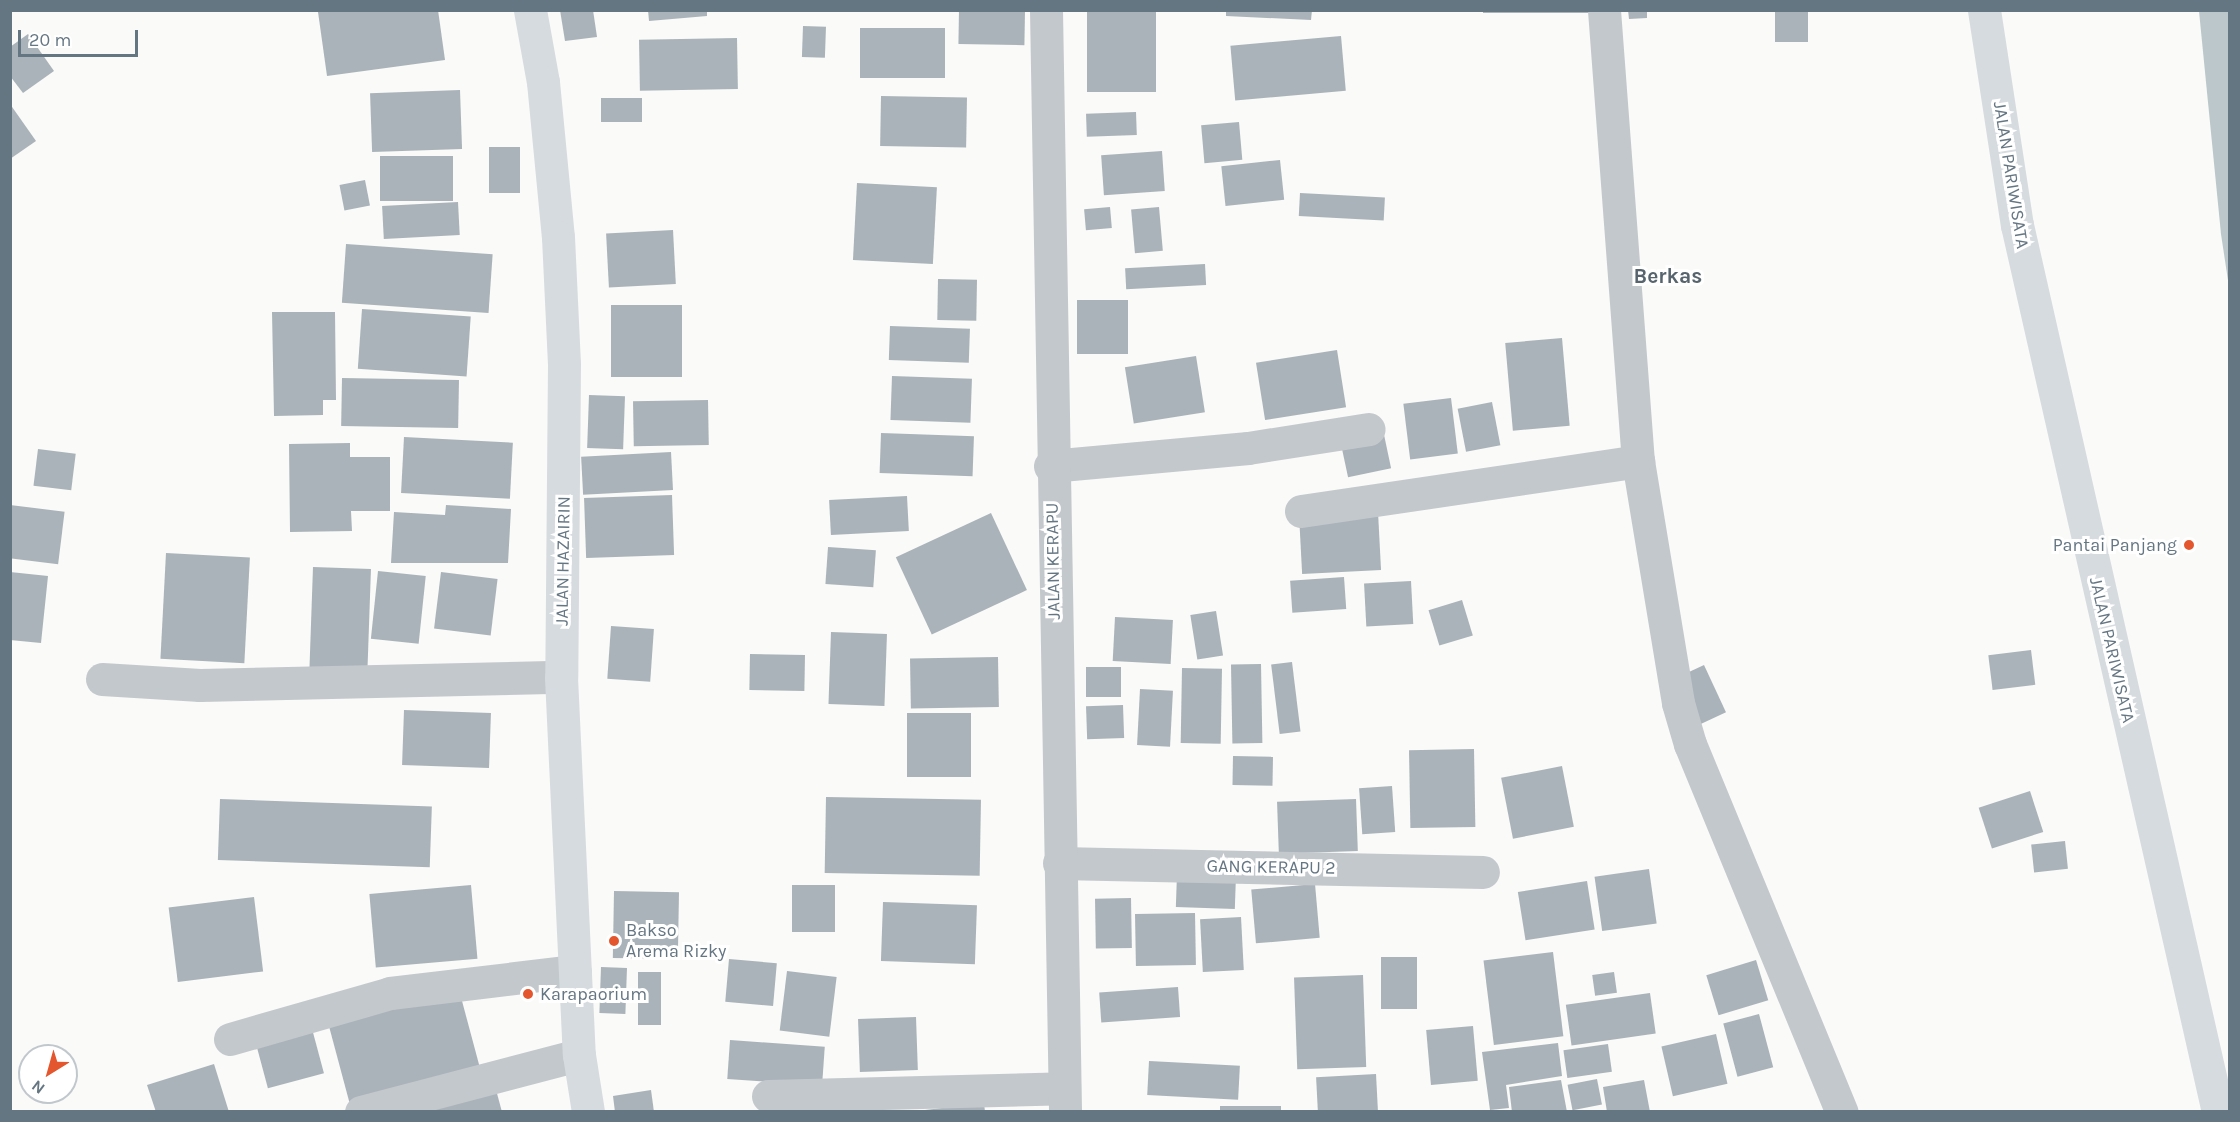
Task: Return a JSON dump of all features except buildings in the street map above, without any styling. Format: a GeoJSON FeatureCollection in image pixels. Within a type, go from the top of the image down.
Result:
{"type":"FeatureCollection","features":[{"type":"Feature","properties":{"kind":"main road","name":"JALAN HAZAIRIN"},"geometry":{"type":"LineString","coordinates":[[530,10],[552,156],[564,364],[561,677],[579,1055],[588,1112]]}},
{"type":"Feature","properties":{"kind":"main road","name":"JALAN PARIWISATA"},"geometry":{"type":"LineString","coordinates":[[1984,10],[2017,225],[2218,1112]]}},
{"type":"Feature","properties":{"kind":"street","name":"JALAN KERAPU"},"geometry":{"type":"LineString","coordinates":[[1046,10],[1050,466],[1065,1100]]}},
{"type":"Feature","properties":{"kind":"street"},"geometry":{"type":"LineString","coordinates":[[1604,10],[1638,461],[1665,642],[1690,744],[1842,1112]]}},
{"type":"Feature","properties":{"kind":"street"},"geometry":{"type":"LineString","coordinates":[[1050,466],[1248,448],[1369,429]]}},
{"type":"Feature","properties":{"kind":"street"},"geometry":{"type":"LineString","coordinates":[[1301,512],[1638,461]]}},
{"type":"Feature","properties":{"kind":"street"},"geometry":{"type":"LineString","coordinates":[[102,679],[200,685],[561,677]]}},
{"type":"Feature","properties":{"kind":"street","name":"GANG KERAPU 2"},"geometry":{"type":"LineString","coordinates":[[1059,863],[1484,872]]}},
{"type":"Feature","properties":{"kind":"street"},"geometry":{"type":"LineString","coordinates":[[230,1039],[390,993],[575,971]]}},
{"type":"Feature","properties":{"kind":"street"},"geometry":{"type":"LineString","coordinates":[[361,1112],[579,1055]]}},
{"type":"Feature","properties":{"kind":"street"},"geometry":{"type":"LineString","coordinates":[[768,1096],[1065,1100]]}},
{"type":"Feature","properties":{"kind":"shaded area"},"geometry":{"type":"Polygon","coordinates":[[[2199,11],[2229,11],[2229,287],[2221,234],[2199,11]]]}},
{"type":"Feature","properties":{"kind":"place","name":"Pantai Panjang"},"geometry":{"type":"Point","coordinates":[2189,545]}},
{"type":"Feature","properties":{"kind":"place","name":"Bakso Arema Rizky"},"geometry":{"type":"Point","coordinates":[614,941]}},
{"type":"Feature","properties":{"kind":"place","name":"Karapaorium"},"geometry":{"type":"Point","coordinates":[528,994]}},
{"type":"Feature","properties":{"kind":"district","name":"Berkas"},"geometry":{"type":"Point","coordinates":[1668,276]}}]}
